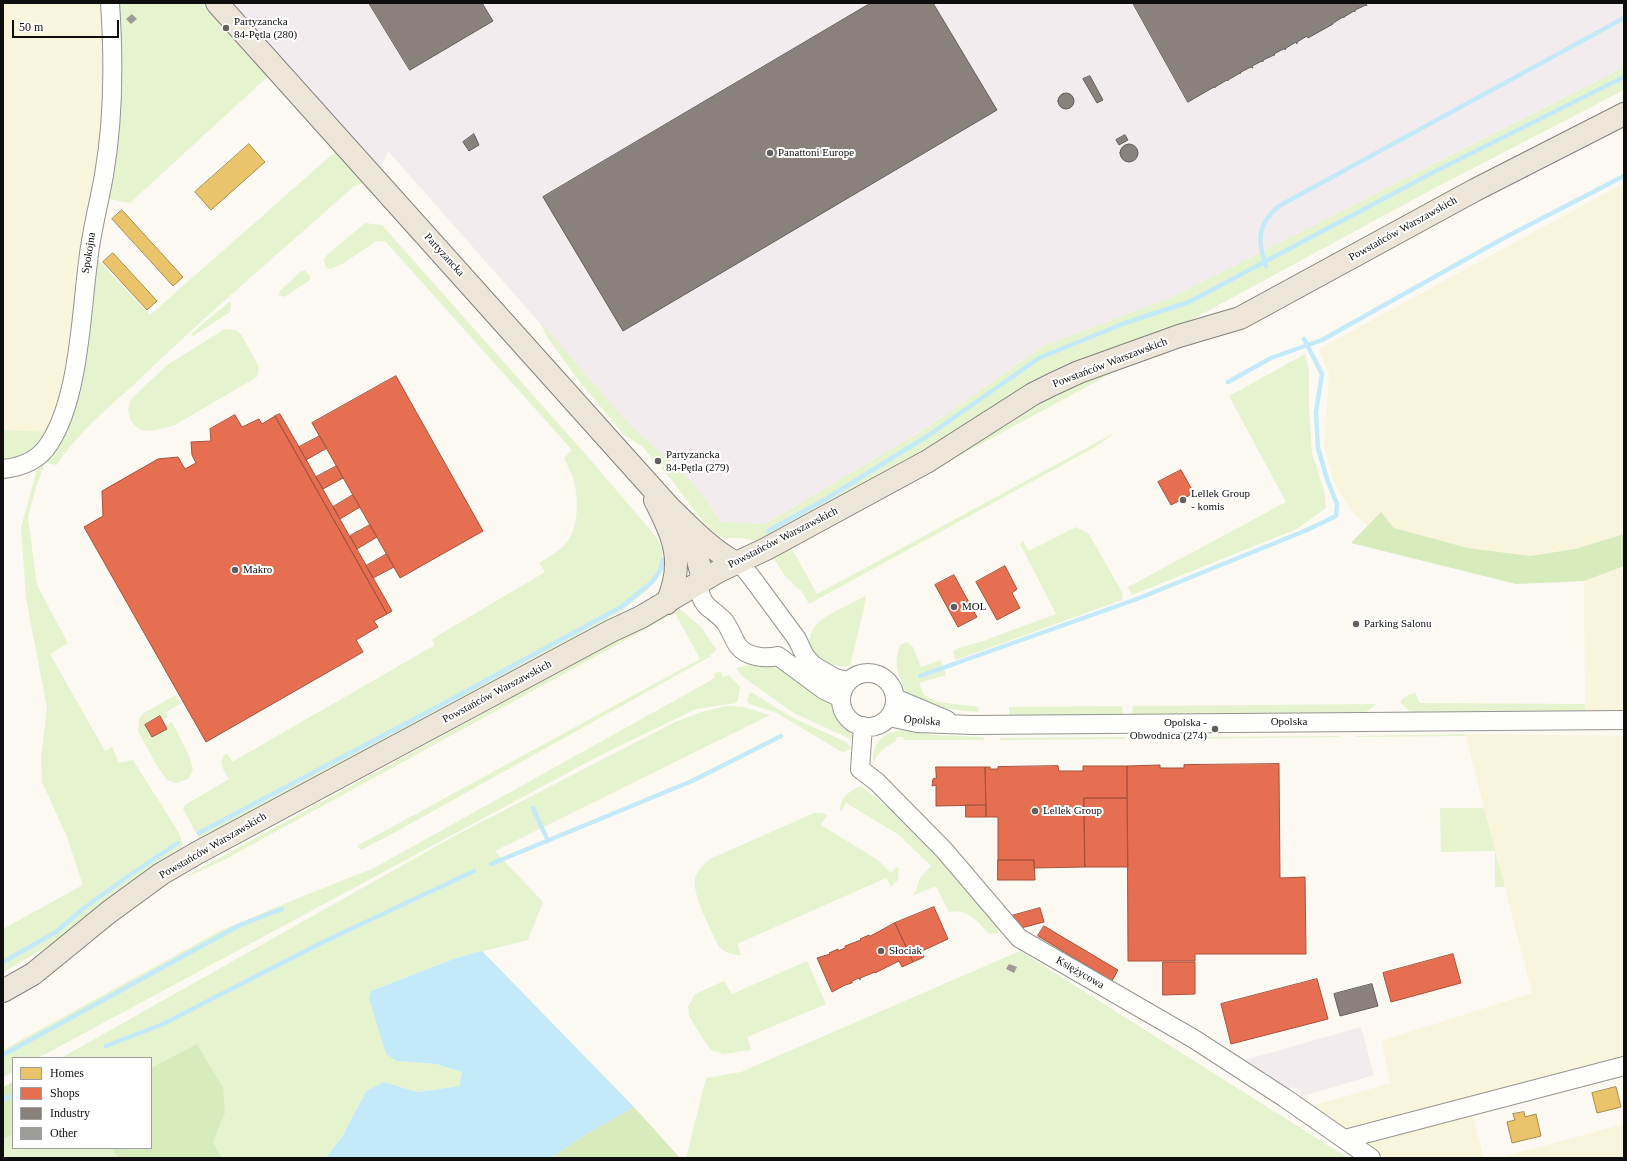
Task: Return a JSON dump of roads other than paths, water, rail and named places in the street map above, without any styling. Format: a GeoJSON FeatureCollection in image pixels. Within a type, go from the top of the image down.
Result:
{"type":"FeatureCollection","features":[{"type":"Feature","properties":{"kind":"main road","name":"Partyzancka"},"geometry":{"type":"LineString","coordinates":[[217,3],[670,508],[699,536],[724,557],[736,563]]}},
{"type":"Feature","properties":{"kind":"main road","name":"Powstańców Warszawskich"},"geometry":{"type":"LineString","coordinates":[[3,991],[33,974],[109,912],[161,874],[197,853],[611,630],[641,617],[667,603],[699,576],[736,563],[766,549],[928,461],[1033,394],[1079,372],[1179,336],[1240,318],[1475,190],[1624,114]]}},
{"type":"Feature","properties":{"kind":"main road","name":"Powstańców Warszawskich"},"geometry":{"type":"LineString","coordinates":[[1587,133],[1624,129]]}},
{"type":"Feature","properties":{"kind":"main road"},"geometry":{"type":"LineString","coordinates":[[645,479],[669,530],[677,558],[677,566],[671,594],[667,603]]}},
{"type":"Feature","properties":{"kind":"main road","name":"Partyzancka"},"geometry":{"type":"LineString","coordinates":[[670,508],[678,525],[697,556],[699,576]]}},
{"type":"Feature","properties":{"kind":"street","name":"Spokojna"},"geometry":{"type":"LineString","coordinates":[[3,469],[34,460],[42,453],[56,432],[71,389],[76,364],[89,250],[104,175],[112,116],[113,66],[110,3]]}},
{"type":"Feature","properties":{"kind":"street"},"geometry":{"type":"LineString","coordinates":[[736,563],[744,568],[752,578],[797,639],[805,656],[813,665],[835,678],[848,681]]}},
{"type":"Feature","properties":{"kind":"street"},"geometry":{"type":"LineString","coordinates":[[699,576],[702,600],[724,621],[738,646],[743,651],[750,655],[762,657],[778,656],[824,690],[841,698]]}},
{"type":"Feature","properties":{"kind":"street"},"geometry":{"type":"LineString","coordinates":[[874,673],[881,675],[891,685],[896,698],[893,711],[889,717],[877,725],[862,726],[849,719],[842,706],[841,698],[842,692],[848,681],[860,674],[874,673]]}},
{"type":"Feature","properties":{"kind":"street","name":"Opolska"},"geometry":{"type":"LineString","coordinates":[[896,698],[955,724]]}},
{"type":"Feature","properties":{"kind":"street","name":"Opolska"},"geometry":{"type":"LineString","coordinates":[[889,717],[917,723],[992,725],[1624,720]]}},
{"type":"Feature","properties":{"kind":"street","name":"Księżycowa"},"geometry":{"type":"LineString","coordinates":[[862,726],[860,769],[877,782],[944,850],[1019,938],[1194,1039],[1345,1139],[1371,1158]]}},
{"type":"Feature","properties":{"kind":"street"},"geometry":{"type":"LineString","coordinates":[[1345,1139],[1624,1066]]}},
{"type":"Feature","properties":{"kind":"water"},"geometry":{"type":"Polygon","coordinates":[[[482,951],[634,1107],[588,1133],[551,1158],[326,1158],[343,1135],[366,1091],[384,1082],[418,1092],[459,1086],[462,1072],[436,1064],[397,1061],[386,1054],[369,998],[371,991],[456,958],[482,951]]]}},
{"type":"Feature","properties":{"kind":"waterway"},"geometry":{"type":"LineString","coordinates":[[1266,266],[1261,248],[1261,233],[1266,219],[1279,206],[1624,18]]}},
{"type":"Feature","properties":{"kind":"waterway"},"geometry":{"type":"LineString","coordinates":[[768,531],[826,499],[929,435],[1039,358],[1125,323],[1189,302],[1430,174],[1624,77]]}},
{"type":"Feature","properties":{"kind":"waterway"},"geometry":{"type":"LineString","coordinates":[[1228,382],[1271,358],[1322,340],[1502,239],[1624,176]]}},
{"type":"Feature","properties":{"kind":"waterway"},"geometry":{"type":"LineString","coordinates":[[920,676],[1137,599],[1307,530],[1336,516],[1337,504],[1327,479],[1318,448],[1316,412],[1322,374],[1304,339]]}},
{"type":"Feature","properties":{"kind":"waterway"},"geometry":{"type":"LineString","coordinates":[[199,833],[439,706],[621,607],[652,582],[660,571],[663,560]]}},
{"type":"Feature","properties":{"kind":"waterway"},"geometry":{"type":"LineString","coordinates":[[491,864],[692,781],[781,736]]}},
{"type":"Feature","properties":{"kind":"waterway"},"geometry":{"type":"LineString","coordinates":[[533,808],[548,841]]}},
{"type":"Feature","properties":{"kind":"waterway"},"geometry":{"type":"LineString","coordinates":[[3,962],[56,932],[84,908],[178,843]]}},
{"type":"Feature","properties":{"kind":"waterway"},"geometry":{"type":"LineString","coordinates":[[106,1046],[163,1024],[321,943],[474,871]]}},
{"type":"Feature","properties":{"kind":"waterway"},"geometry":{"type":"LineString","coordinates":[[3,1055],[240,925],[282,909]]}},
{"type":"Feature","properties":{"kind":"waterway"},"geometry":{"type":"LineString","coordinates":[[3,1100],[12,1096]]}},
{"type":"Feature","properties":{"kind":"place","name":"Partyzancka 84-Pętla (280)"},"geometry":{"type":"Point","coordinates":[226,28]}},
{"type":"Feature","properties":{"kind":"place","name":"Panattoni Europe"},"geometry":{"type":"Point","coordinates":[770,153]}},
{"type":"Feature","properties":{"kind":"place","name":"Partyzancka 84-Pętla (279)"},"geometry":{"type":"Point","coordinates":[658,461]}},
{"type":"Feature","properties":{"kind":"place","name":"Lellek Group - komis"},"geometry":{"type":"Point","coordinates":[1183,500]}},
{"type":"Feature","properties":{"kind":"place","name":"Makro"},"geometry":{"type":"Point","coordinates":[235,570]}},
{"type":"Feature","properties":{"kind":"place","name":"MOL"},"geometry":{"type":"Point","coordinates":[954,607]}},
{"type":"Feature","properties":{"kind":"place","name":"Parking Salonu"},"geometry":{"type":"Point","coordinates":[1356,624]}},
{"type":"Feature","properties":{"kind":"place","name":"Opolska - Obwodnica (274)"},"geometry":{"type":"Point","coordinates":[1215,729]}},
{"type":"Feature","properties":{"kind":"place","name":"Lellek Group"},"geometry":{"type":"Point","coordinates":[1035,811]}},
{"type":"Feature","properties":{"kind":"place","name":"Słociak"},"geometry":{"type":"Point","coordinates":[881,951]}}]}
